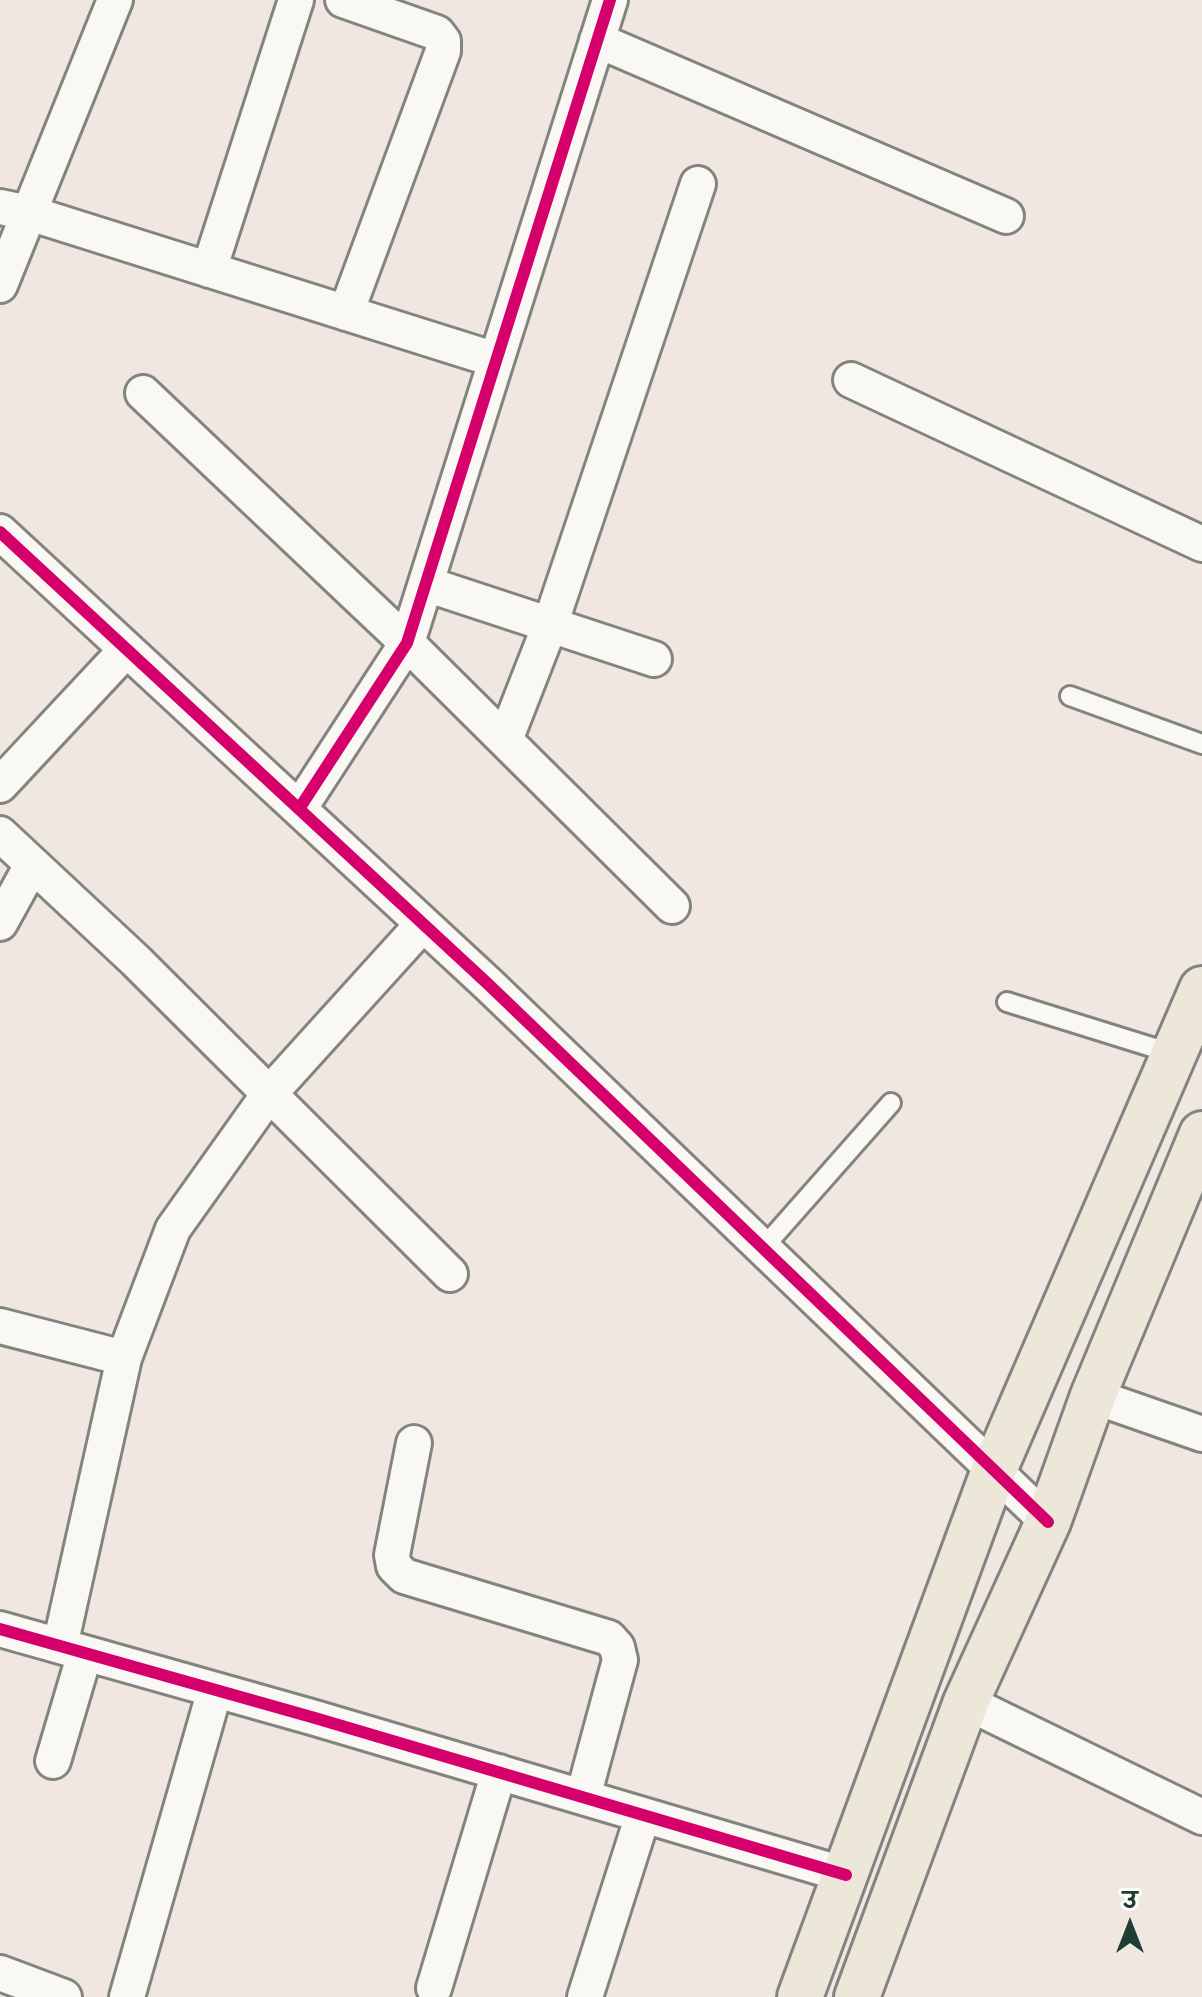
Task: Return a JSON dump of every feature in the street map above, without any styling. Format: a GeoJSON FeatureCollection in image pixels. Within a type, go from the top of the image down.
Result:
{"type":"FeatureCollection","features":[{"type":"Feature","properties":{"kind":"main road"},"geometry":{"type":"LineString","coordinates":[[800,1997],[994,1470],[1202,989]]}},
{"type":"Feature","properties":{"kind":"main road"},"geometry":{"type":"LineString","coordinates":[[857,1997],[966,1702],[1048,1522],[1093,1396],[1202,1134]]}},
{"type":"Feature","properties":{"kind":"street"},"geometry":{"type":"LineString","coordinates":[[0,285],[14,210],[115,0]]}},
{"type":"Feature","properties":{"kind":"street"},"geometry":{"type":"LineString","coordinates":[[209,270],[296,0]]}},
{"type":"Feature","properties":{"kind":"street"},"geometry":{"type":"LineString","coordinates":[[343,0],[437,33],[443,41],[443,51],[346,313]]}},
{"type":"Feature","properties":{"kind":"street"},"geometry":{"type":"LineString","coordinates":[[299,809],[407,643],[610,0]]}},
{"type":"Feature","properties":{"kind":"street"},"geometry":{"type":"LineString","coordinates":[[597,40],[1006,216]]}},
{"type":"Feature","properties":{"kind":"street"},"geometry":{"type":"LineString","coordinates":[[505,740],[550,625],[698,184]]}},
{"type":"Feature","properties":{"kind":"street"},"geometry":{"type":"LineString","coordinates":[[14,210],[496,360]]}},
{"type":"Feature","properties":{"kind":"street"},"geometry":{"type":"LineString","coordinates":[[851,380],[1202,544]]}},
{"type":"Feature","properties":{"kind":"street"},"geometry":{"type":"LineString","coordinates":[[143,393],[407,643],[672,906]]}},
{"type":"Feature","properties":{"kind":"street"},"geometry":{"type":"LineString","coordinates":[[0,532],[423,924],[1048,1522]]}},
{"type":"Feature","properties":{"kind":"street"},"geometry":{"type":"LineString","coordinates":[[426,584],[654,659]]}},
{"type":"Feature","properties":{"kind":"street"},"geometry":{"type":"LineString","coordinates":[[0,785],[126,650]]}},
{"type":"Feature","properties":{"kind":"street"},"geometry":{"type":"LineString","coordinates":[[0,834],[135,960],[450,1274]]}},
{"type":"Feature","properties":{"kind":"street"},"geometry":{"type":"LineString","coordinates":[[0,923],[32,865]]}},
{"type":"Feature","properties":{"kind":"street"},"geometry":{"type":"LineString","coordinates":[[53,1761],[124,1358],[173,1229],[269,1094],[423,924]]}},
{"type":"Feature","properties":{"kind":"street"},"geometry":{"type":"LineString","coordinates":[[0,1326],[124,1358]]}},
{"type":"Feature","properties":{"kind":"street"},"geometry":{"type":"LineString","coordinates":[[1093,1396],[1202,1434]]}},
{"type":"Feature","properties":{"kind":"street"},"geometry":{"type":"LineString","coordinates":[[414,1443],[392,1555],[394,1566],[404,1576],[609,1638],[617,1647],[620,1660],[583,1797]]}},
{"type":"Feature","properties":{"kind":"street"},"geometry":{"type":"LineString","coordinates":[[0,1629],[846,1875]]}},
{"type":"Feature","properties":{"kind":"street"},"geometry":{"type":"LineString","coordinates":[[127,1997],[215,1690]]}},
{"type":"Feature","properties":{"kind":"street"},"geometry":{"type":"LineString","coordinates":[[966,1702],[1202,1817]]}},
{"type":"Feature","properties":{"kind":"street"},"geometry":{"type":"LineString","coordinates":[[434,1988],[499,1772]]}},
{"type":"Feature","properties":{"kind":"street"},"geometry":{"type":"LineString","coordinates":[[585,1997],[643,1815]]}},
{"type":"Feature","properties":{"kind":"street"},"geometry":{"type":"LineString","coordinates":[[0,1973],[64,1997]]}},
{"type":"Feature","properties":{"kind":"lane"},"geometry":{"type":"LineString","coordinates":[[1070,696],[1202,744]]}},
{"type":"Feature","properties":{"kind":"lane"},"geometry":{"type":"LineString","coordinates":[[1007,1002],[1174,1054]]}},
{"type":"Feature","properties":{"kind":"lane"},"geometry":{"type":"LineString","coordinates":[[763,1248],[891,1103]]}},
{"type":"Feature","properties":{"kind":"cycle path"},"geometry":{"type":"LineString","coordinates":[[299,809],[407,643],[610,0]]}},
{"type":"Feature","properties":{"kind":"cycle path"},"geometry":{"type":"LineString","coordinates":[[0,532],[488,984],[1048,1522]]}},
{"type":"Feature","properties":{"kind":"cycle path"},"geometry":{"type":"LineString","coordinates":[[0,1629],[315,1718],[846,1875]]}}]}
